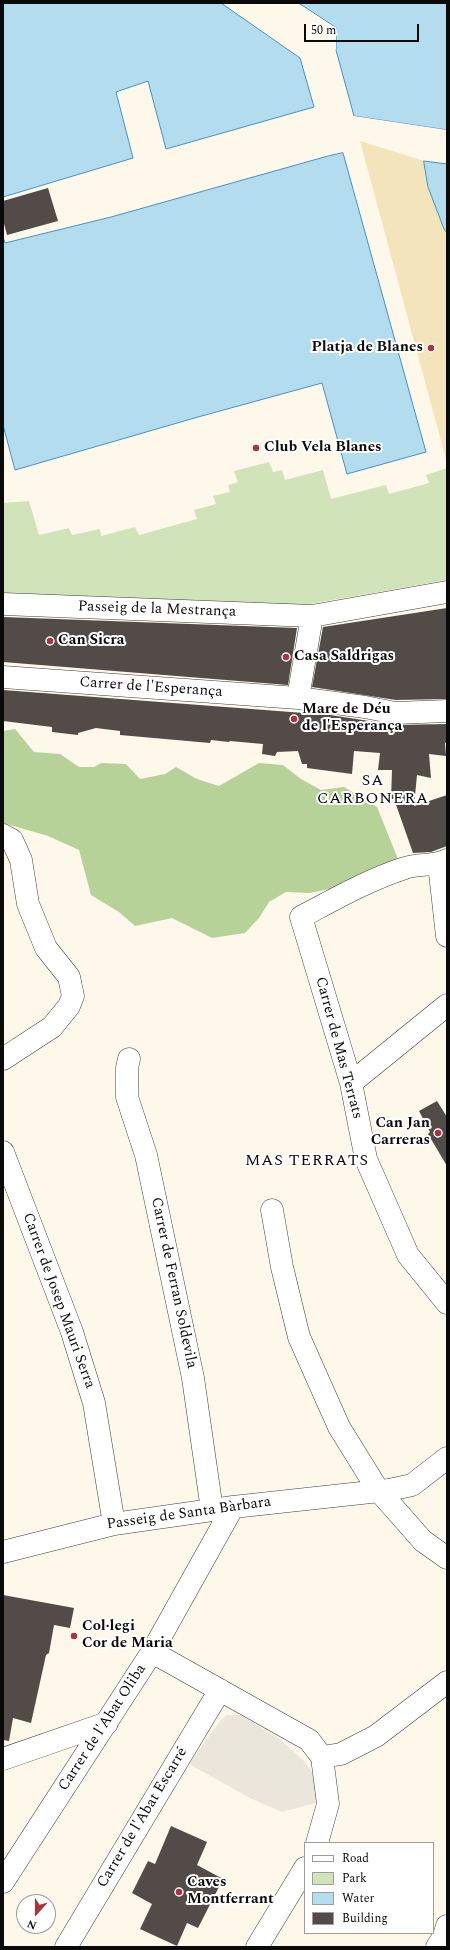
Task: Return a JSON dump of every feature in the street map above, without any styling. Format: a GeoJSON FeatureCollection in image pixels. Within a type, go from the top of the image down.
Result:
{"type":"FeatureCollection","features":[{"type":"Feature","properties":{"kind":"street","name":"Passeig de la Mestrança"},"geometry":{"type":"LineString","coordinates":[[3,604],[312,616],[447,592]]}},
{"type":"Feature","properties":{"kind":"street"},"geometry":{"type":"LineString","coordinates":[[298,698],[312,616]]}},
{"type":"Feature","properties":{"kind":"street","name":"Carrer de l'Esperança"},"geometry":{"type":"LineString","coordinates":[[3,677],[298,698],[365,707],[395,713],[447,711]]}},
{"type":"Feature","properties":{"kind":"street"},"geometry":{"type":"LineString","coordinates":[[3,835],[12,840],[21,860],[28,904],[46,948],[69,977],[73,996],[69,1006],[52,1027],[3,1059]]}},
{"type":"Feature","properties":{"kind":"street"},"geometry":{"type":"LineString","coordinates":[[443,862],[447,936]]}},
{"type":"Feature","properties":{"kind":"street","name":"Carrer de Mas Terrats"},"geometry":{"type":"LineString","coordinates":[[443,862],[406,867],[360,885],[301,916],[351,1083],[366,1159],[408,1255],[447,1303]]}},
{"type":"Feature","properties":{"kind":"street"},"geometry":{"type":"LineString","coordinates":[[351,1083],[447,1004]]}},
{"type":"Feature","properties":{"kind":"street","name":"Carrer de Ferran Soldevila"},"geometry":{"type":"LineString","coordinates":[[129,1059],[126,1068],[127,1097],[146,1155],[192,1371],[212,1510]]}},
{"type":"Feature","properties":{"kind":"street","name":"Carrer de Josep Mauri Serra"},"geometry":{"type":"LineString","coordinates":[[3,1152],[72,1332],[94,1403],[114,1524]]}},
{"type":"Feature","properties":{"kind":"street"},"geometry":{"type":"LineString","coordinates":[[272,1210],[282,1267],[299,1337],[339,1428],[378,1490],[423,1541],[447,1558]]}},
{"type":"Feature","properties":{"kind":"street","name":"Passeig de Santa Bàrbara"},"geometry":{"type":"LineString","coordinates":[[3,1552],[114,1524],[233,1507],[378,1490],[412,1484],[447,1458]]}},
{"type":"Feature","properties":{"kind":"street","name":"Carrer de l'Abat Oliba"},"geometry":{"type":"LineString","coordinates":[[3,1882],[152,1652],[233,1507]]}},
{"type":"Feature","properties":{"kind":"street"},"geometry":{"type":"LineString","coordinates":[[152,1652],[309,1740],[322,1757],[328,1804],[317,1842]]}},
{"type":"Feature","properties":{"kind":"street"},"geometry":{"type":"LineString","coordinates":[[322,1757],[341,1754],[376,1736],[447,1682]]}},
{"type":"Feature","properties":{"kind":"street","name":"Carrer de l'Abat Escarré"},"geometry":{"type":"LineString","coordinates":[[66,1947],[220,1690]]}},
{"type":"Feature","properties":{"kind":"street"},"geometry":{"type":"LineString","coordinates":[[3,1759],[106,1723]]}},
{"type":"Feature","properties":{"kind":"street"},"geometry":{"type":"LineString","coordinates":[[257,1947],[304,1870]]}},
{"type":"Feature","properties":{"kind":"street"},"geometry":{"type":"LineString","coordinates":[[437,1947],[444,1936],[447,1926]]}},
{"type":"Feature","properties":{"kind":"green space"},"geometry":{"type":"Polygon","coordinates":[[[269,462],[273,472],[282,470],[285,480],[323,470],[331,499],[386,485],[389,494],[429,483],[426,475],[447,468],[447,580],[304,605],[3,599],[3,503],[29,501],[39,535],[69,528],[72,535],[100,529],[101,536],[135,527],[139,535],[197,519],[194,510],[216,504],[213,496],[230,492],[228,485],[238,482],[234,471],[269,462]]]}},
{"type":"Feature","properties":{"kind":"green space"},"geometry":{"type":"Polygon","coordinates":[[[15,729],[34,752],[60,754],[79,767],[94,767],[101,763],[126,764],[140,779],[165,774],[176,767],[197,779],[219,786],[259,763],[283,765],[301,779],[321,790],[344,787],[377,807],[398,859],[335,888],[309,893],[286,892],[269,902],[259,918],[245,933],[212,938],[172,918],[135,926],[119,912],[91,895],[79,850],[48,836],[3,823],[3,731],[15,729]]]}},
{"type":"Feature","properties":{"kind":"sand","name":"Platja de Blanes"},"geometry":{"type":"Polygon","coordinates":[[[360,141],[424,161],[428,187],[444,229],[447,233],[447,463],[360,141]]]}},
{"type":"Feature","properties":{"kind":"shaded area"},"geometry":{"type":"Polygon","coordinates":[[[227,1715],[240,1715],[281,1740],[304,1761],[311,1770],[315,1782],[316,1803],[282,1812],[250,1798],[189,1764],[220,1721],[227,1715]]]}},
{"type":"Feature","properties":{"kind":"water"},"geometry":{"type":"Polygon","coordinates":[[[3,3],[221,3],[300,58],[314,107],[166,149],[148,81],[116,92],[133,158],[3,197],[3,3]]]}},
{"type":"Feature","properties":{"kind":"water"},"geometry":{"type":"Polygon","coordinates":[[[299,3],[447,3],[447,130],[354,116],[336,50],[336,28],[299,3]]]}},
{"type":"Feature","properties":{"kind":"water"},"geometry":{"type":"Polygon","coordinates":[[[343,153],[426,452],[347,474],[322,383],[15,470],[3,425],[3,237],[5,243],[111,217],[343,153]]]}},
{"type":"Feature","properties":{"kind":"water"},"geometry":{"type":"Polygon","coordinates":[[[424,161],[447,164],[447,233],[444,229],[428,187],[424,161]]]}},
{"type":"Feature","properties":{"kind":"pier"},"geometry":{"type":"Polygon","coordinates":[[[297,3],[336,28],[336,50],[334,49],[334,29],[297,3]]]}},
{"type":"Feature","properties":{"kind":"pier"},"geometry":{"type":"Polygon","coordinates":[[[354,116],[447,130],[447,132],[354,118],[354,116]]]}},
{"type":"Feature","properties":{"kind":"building"},"geometry":{"type":"Polygon","coordinates":[[[48,188],[58,221],[7,235],[3,220],[3,201],[48,188]]]}},
{"type":"Feature","properties":{"kind":"building"},"geometry":{"type":"Polygon","coordinates":[[[447,608],[447,699],[396,700],[312,687],[323,627],[447,608]]]}},
{"type":"Feature","properties":{"kind":"building"},"geometry":{"type":"Polygon","coordinates":[[[3,617],[297,628],[288,685],[3,662],[3,617]]]}},
{"type":"Feature","properties":{"kind":"building"},"geometry":{"type":"Polygon","coordinates":[[[3,690],[330,715],[395,725],[447,724],[447,742],[445,743],[446,756],[429,754],[431,778],[417,775],[414,806],[447,795],[447,846],[431,852],[413,853],[394,799],[391,799],[392,770],[378,770],[380,753],[354,751],[352,774],[307,768],[307,764],[302,764],[298,751],[277,752],[275,756],[262,754],[263,744],[211,740],[210,743],[120,735],[120,731],[96,728],[78,733],[78,735],[52,732],[52,727],[3,721],[3,690]]]}},
{"type":"Feature","properties":{"kind":"building","name":"Can Jan Carreras"},"geometry":{"type":"Polygon","coordinates":[[[437,1101],[447,1117],[447,1166],[428,1134],[430,1132],[419,1111],[437,1101]]]}},
{"type":"Feature","properties":{"kind":"building"},"geometry":{"type":"Polygon","coordinates":[[[3,1595],[74,1608],[70,1628],[54,1625],[49,1653],[46,1655],[31,1723],[13,1718],[9,1741],[3,1740],[3,1595]]]}},
{"type":"Feature","properties":{"kind":"building"},"geometry":{"type":"Polygon","coordinates":[[[171,1826],[207,1842],[197,1865],[223,1879],[198,1928],[187,1923],[177,1946],[140,1929],[152,1904],[132,1893],[148,1861],[155,1864],[171,1826]]]}},
{"type":"Feature","properties":{"kind":"place","name":"Platja de Blanes"},"geometry":{"type":"Point","coordinates":[431,348]}},
{"type":"Feature","properties":{"kind":"place","name":"Club Vela Blanes"},"geometry":{"type":"Point","coordinates":[256,448]}},
{"type":"Feature","properties":{"kind":"place","name":"Can Sicra"},"geometry":{"type":"Point","coordinates":[50,641]}},
{"type":"Feature","properties":{"kind":"place","name":"Casa Saldrigas"},"geometry":{"type":"Point","coordinates":[286,657]}},
{"type":"Feature","properties":{"kind":"place","name":"Mare de Déu de l'Esperança"},"geometry":{"type":"Point","coordinates":[294,719]}},
{"type":"Feature","properties":{"kind":"place","name":"Can Jan Carreras"},"geometry":{"type":"Point","coordinates":[438,1133]}},
{"type":"Feature","properties":{"kind":"place","name":"Col·legi Cor de Maria"},"geometry":{"type":"Point","coordinates":[74,1636]}},
{"type":"Feature","properties":{"kind":"place","name":"Caves Montferrant"},"geometry":{"type":"Point","coordinates":[179,1892]}},
{"type":"Feature","properties":{"kind":"district","name":"SA CARBONERA"},"geometry":{"type":"Point","coordinates":[373,791]}},
{"type":"Feature","properties":{"kind":"district","name":"MAS TERRATS"},"geometry":{"type":"Point","coordinates":[307,1162]}}]}
